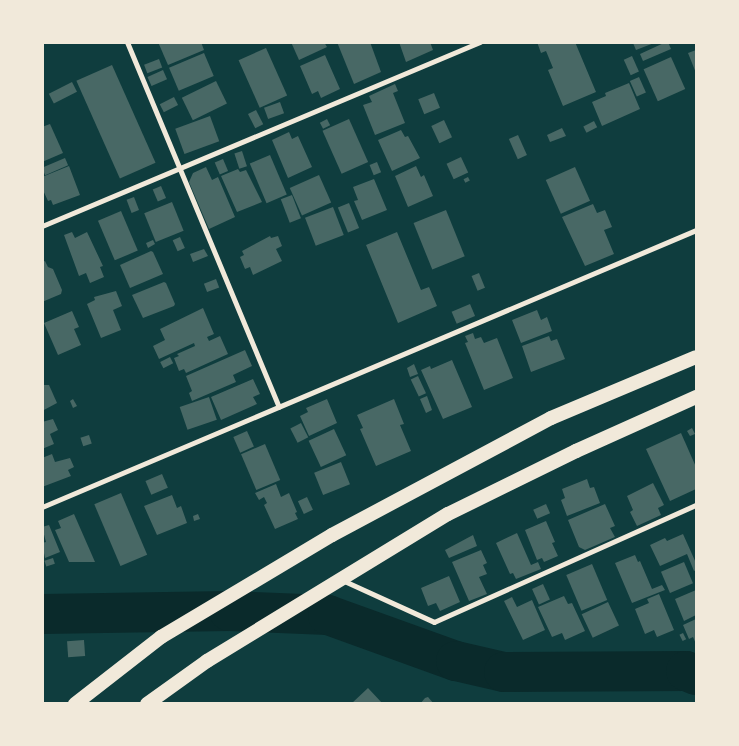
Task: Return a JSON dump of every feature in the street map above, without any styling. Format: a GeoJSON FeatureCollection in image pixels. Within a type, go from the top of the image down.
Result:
{"type":"FeatureCollection","features":[{"type":"Feature","properties":{"kind":"highway"},"geometry":{"type":"LineString","coordinates":[[75,704],[161,637],[332,535],[551,418],[696,358]]}},
{"type":"Feature","properties":{"kind":"highway"},"geometry":{"type":"LineString","coordinates":[[147,704],[231,646],[448,514],[576,451],[696,397]]}},
{"type":"Feature","properties":{"kind":"street"},"geometry":{"type":"LineString","coordinates":[[127,42],[279,406]]}},
{"type":"Feature","properties":{"kind":"street"},"geometry":{"type":"LineString","coordinates":[[42,226],[480,42]]}},
{"type":"Feature","properties":{"kind":"street"},"geometry":{"type":"LineString","coordinates":[[42,507],[696,230]]}},
{"type":"Feature","properties":{"kind":"street"},"geometry":{"type":"LineString","coordinates":[[342,580],[434,622],[696,505]]}},
{"type":"Feature","properties":{"kind":"building"},"geometry":{"type":"Polygon","coordinates":[[[158,42],[201,42],[204,50],[168,65],[158,42]]]}},
{"type":"Feature","properties":{"kind":"building"},"geometry":{"type":"Polygon","coordinates":[[[291,42],[324,42],[327,47],[299,60],[291,42]]]}},
{"type":"Feature","properties":{"kind":"building"},"geometry":{"type":"Polygon","coordinates":[[[337,42],[370,42],[381,72],[354,84],[337,42]]]}},
{"type":"Feature","properties":{"kind":"building"},"geometry":{"type":"Polygon","coordinates":[[[399,42],[430,42],[433,50],[406,62],[399,42]]]}},
{"type":"Feature","properties":{"kind":"building"},"geometry":{"type":"Polygon","coordinates":[[[537,42],[575,42],[596,92],[563,106],[548,70],[553,68],[546,51],[541,53],[537,42]]]}},
{"type":"Feature","properties":{"kind":"building"},"geometry":{"type":"Polygon","coordinates":[[[668,42],[671,49],[643,61],[640,54],[668,42]]]}},
{"type":"Feature","properties":{"kind":"building"},"geometry":{"type":"Polygon","coordinates":[[[633,43],[654,43],[636,50],[633,43]]]}},
{"type":"Feature","properties":{"kind":"building"},"geometry":{"type":"Polygon","coordinates":[[[266,48],[287,96],[260,108],[239,60],[266,48]]]}},
{"type":"Feature","properties":{"kind":"building"},"geometry":{"type":"Polygon","coordinates":[[[696,50],[696,73],[688,53],[696,50]]]}},
{"type":"Feature","properties":{"kind":"building"},"geometry":{"type":"Polygon","coordinates":[[[204,53],[214,76],[179,91],[169,68],[204,53]]]}},
{"type":"Feature","properties":{"kind":"building"},"geometry":{"type":"Polygon","coordinates":[[[325,55],[340,89],[321,98],[318,91],[312,94],[300,66],[325,55]]]}},
{"type":"Feature","properties":{"kind":"building"},"geometry":{"type":"Polygon","coordinates":[[[632,56],[639,72],[631,75],[624,60],[632,56]]]}},
{"type":"Feature","properties":{"kind":"building"},"geometry":{"type":"Polygon","coordinates":[[[671,57],[685,89],[658,101],[644,69],[671,57]]]}},
{"type":"Feature","properties":{"kind":"building"},"geometry":{"type":"Polygon","coordinates":[[[159,59],[162,67],[147,73],[144,65],[159,59]]]}},
{"type":"Feature","properties":{"kind":"building"},"geometry":{"type":"Polygon","coordinates":[[[112,65],[156,163],[120,179],[76,81],[112,65]]]}},
{"type":"Feature","properties":{"kind":"building"},"geometry":{"type":"Polygon","coordinates":[[[163,70],[167,79],[152,86],[147,77],[163,70]]]}},
{"type":"Feature","properties":{"kind":"building"},"geometry":{"type":"Polygon","coordinates":[[[639,77],[646,93],[637,97],[630,81],[639,77]]]}},
{"type":"Feature","properties":{"kind":"building"},"geometry":{"type":"Polygon","coordinates":[[[216,81],[227,103],[193,120],[182,98],[216,81]]]}},
{"type":"Feature","properties":{"kind":"building"},"geometry":{"type":"Polygon","coordinates":[[[72,82],[77,92],[54,104],[49,94],[72,82]]]}},
{"type":"Feature","properties":{"kind":"building"},"geometry":{"type":"Polygon","coordinates":[[[629,83],[640,109],[602,126],[592,102],[606,96],[605,93],[629,83]]]}},
{"type":"Feature","properties":{"kind":"building"},"geometry":{"type":"Polygon","coordinates":[[[395,84],[398,91],[393,93],[405,123],[375,135],[363,105],[372,102],[369,96],[395,84]]]}},
{"type":"Feature","properties":{"kind":"building"},"geometry":{"type":"Polygon","coordinates":[[[434,93],[440,108],[424,114],[418,99],[434,93]]]}},
{"type":"Feature","properties":{"kind":"building"},"geometry":{"type":"Polygon","coordinates":[[[174,97],[178,105],[164,112],[160,104],[174,97]]]}},
{"type":"Feature","properties":{"kind":"building"},"geometry":{"type":"Polygon","coordinates":[[[280,102],[284,113],[268,119],[264,108],[280,102]]]}},
{"type":"Feature","properties":{"kind":"building"},"geometry":{"type":"Polygon","coordinates":[[[256,110],[263,124],[255,128],[248,114],[256,110]]]}},
{"type":"Feature","properties":{"kind":"building"},"geometry":{"type":"Polygon","coordinates":[[[210,116],[219,141],[184,154],[175,129],[210,116]]]}},
{"type":"Feature","properties":{"kind":"building"},"geometry":{"type":"Polygon","coordinates":[[[327,119],[330,125],[323,129],[320,123],[327,119]]]}},
{"type":"Feature","properties":{"kind":"building"},"geometry":{"type":"Polygon","coordinates":[[[349,119],[368,162],[342,174],[323,131],[349,119]]]}},
{"type":"Feature","properties":{"kind":"building"},"geometry":{"type":"Polygon","coordinates":[[[444,120],[452,137],[439,143],[431,126],[444,120]]]}},
{"type":"Feature","properties":{"kind":"building"},"geometry":{"type":"Polygon","coordinates":[[[594,121],[597,127],[586,133],[583,126],[594,121]]]}},
{"type":"Feature","properties":{"kind":"building"},"geometry":{"type":"Polygon","coordinates":[[[50,124],[63,153],[42,162],[42,127],[50,124]]]}},
{"type":"Feature","properties":{"kind":"building"},"geometry":{"type":"Polygon","coordinates":[[[562,128],[566,136],[550,142],[547,135],[562,128]]]}},
{"type":"Feature","properties":{"kind":"building"},"geometry":{"type":"Polygon","coordinates":[[[401,130],[405,137],[408,136],[420,158],[392,171],[378,140],[401,130]]]}},
{"type":"Feature","properties":{"kind":"building"},"geometry":{"type":"Polygon","coordinates":[[[289,132],[292,139],[298,136],[312,167],[288,178],[272,140],[289,132]]]}},
{"type":"Feature","properties":{"kind":"building"},"geometry":{"type":"Polygon","coordinates":[[[518,135],[527,155],[518,159],[509,139],[518,135]]]}},
{"type":"Feature","properties":{"kind":"building"},"geometry":{"type":"Polygon","coordinates":[[[242,151],[247,166],[239,169],[234,153],[242,151]]]}},
{"type":"Feature","properties":{"kind":"building"},"geometry":{"type":"Polygon","coordinates":[[[270,155],[287,195],[267,203],[250,164],[270,155]]]}},
{"type":"Feature","properties":{"kind":"building"},"geometry":{"type":"Polygon","coordinates":[[[461,157],[468,172],[454,179],[446,164],[461,157]]]}},
{"type":"Feature","properties":{"kind":"building"},"geometry":{"type":"Polygon","coordinates":[[[65,158],[68,165],[45,175],[42,168],[65,158]]]}},
{"type":"Feature","properties":{"kind":"building"},"geometry":{"type":"Polygon","coordinates":[[[223,159],[228,171],[220,174],[215,163],[223,159]]]}},
{"type":"Feature","properties":{"kind":"building"},"geometry":{"type":"Polygon","coordinates":[[[377,162],[381,172],[374,175],[370,165],[377,162]]]}},
{"type":"Feature","properties":{"kind":"building"},"geometry":{"type":"Polygon","coordinates":[[[69,166],[80,195],[53,205],[51,200],[48,201],[42,188],[42,177],[69,166]]]}},
{"type":"Feature","properties":{"kind":"building"},"geometry":{"type":"Polygon","coordinates":[[[416,166],[421,177],[424,175],[433,196],[408,207],[395,176],[416,166]]]}},
{"type":"Feature","properties":{"kind":"building"},"geometry":{"type":"Polygon","coordinates":[[[206,167],[212,180],[218,177],[235,217],[209,229],[189,182],[193,173],[206,167]]]}},
{"type":"Feature","properties":{"kind":"building"},"geometry":{"type":"Polygon","coordinates":[[[575,167],[590,201],[561,214],[546,180],[575,167]]]}},
{"type":"Feature","properties":{"kind":"building"},"geometry":{"type":"Polygon","coordinates":[[[238,169],[240,172],[246,170],[262,202],[237,212],[221,176],[238,169]]]}},
{"type":"Feature","properties":{"kind":"building"},"geometry":{"type":"Polygon","coordinates":[[[319,175],[331,202],[302,215],[290,188],[319,175]]]}},
{"type":"Feature","properties":{"kind":"building"},"geometry":{"type":"Polygon","coordinates":[[[468,177],[470,181],[465,183],[464,179],[468,177]]]}},
{"type":"Feature","properties":{"kind":"building"},"geometry":{"type":"Polygon","coordinates":[[[374,179],[387,210],[362,220],[354,201],[358,200],[353,187],[374,179]]]}},
{"type":"Feature","properties":{"kind":"building"},"geometry":{"type":"Polygon","coordinates":[[[161,186],[166,198],[158,201],[153,190],[161,186]]]}},
{"type":"Feature","properties":{"kind":"building"},"geometry":{"type":"Polygon","coordinates":[[[292,195],[301,218],[290,223],[281,199],[292,195]]]}},
{"type":"Feature","properties":{"kind":"building"},"geometry":{"type":"Polygon","coordinates":[[[134,197],[139,210],[132,213],[127,200],[134,197]]]}},
{"type":"Feature","properties":{"kind":"building"},"geometry":{"type":"Polygon","coordinates":[[[172,202],[184,231],[156,242],[144,213],[172,202]]]}},
{"type":"Feature","properties":{"kind":"building"},"geometry":{"type":"Polygon","coordinates":[[[349,203],[359,228],[348,233],[338,207],[349,203]]]}},
{"type":"Feature","properties":{"kind":"building"},"geometry":{"type":"Polygon","coordinates":[[[593,204],[597,213],[605,210],[612,227],[604,230],[614,254],[585,266],[562,217],[593,204]]]}},
{"type":"Feature","properties":{"kind":"building"},"geometry":{"type":"Polygon","coordinates":[[[333,207],[344,235],[316,246],[305,218],[333,207]]]}},
{"type":"Feature","properties":{"kind":"building"},"geometry":{"type":"Polygon","coordinates":[[[446,210],[465,256],[432,269],[414,223],[446,210]]]}},
{"type":"Feature","properties":{"kind":"building"},"geometry":{"type":"Polygon","coordinates":[[[121,211],[138,251],[115,260],[98,221],[121,211]]]}},
{"type":"Feature","properties":{"kind":"building"},"geometry":{"type":"Polygon","coordinates":[[[72,232],[75,238],[87,232],[103,266],[100,267],[104,277],[90,283],[86,273],[79,276],[64,235],[72,232]]]}},
{"type":"Feature","properties":{"kind":"building"},"geometry":{"type":"Polygon","coordinates":[[[397,232],[421,290],[429,287],[437,306],[398,323],[366,245],[397,232]]]}},
{"type":"Feature","properties":{"kind":"building"},"geometry":{"type":"Polygon","coordinates":[[[270,236],[271,238],[278,236],[282,246],[276,249],[282,261],[253,275],[250,267],[245,269],[240,257],[244,255],[242,251],[270,236]]]}},
{"type":"Feature","properties":{"kind":"building"},"geometry":{"type":"Polygon","coordinates":[[[180,237],[185,248],[178,251],[173,240],[180,237]]]}},
{"type":"Feature","properties":{"kind":"building"},"geometry":{"type":"Polygon","coordinates":[[[153,240],[155,244],[148,248],[146,243],[153,240]]]}},
{"type":"Feature","properties":{"kind":"building"},"geometry":{"type":"Polygon","coordinates":[[[204,249],[208,256],[193,262],[190,254],[204,249]]]}},
{"type":"Feature","properties":{"kind":"building"},"geometry":{"type":"Polygon","coordinates":[[[151,251],[163,274],[130,288],[120,265],[151,251]]]}},
{"type":"Feature","properties":{"kind":"building"},"geometry":{"type":"Polygon","coordinates":[[[45,261],[48,267],[53,269],[62,290],[61,294],[42,302],[42,262],[45,261]]]}},
{"type":"Feature","properties":{"kind":"building"},"geometry":{"type":"Polygon","coordinates":[[[479,273],[485,288],[478,291],[472,276],[479,273]]]}},
{"type":"Feature","properties":{"kind":"building"},"geometry":{"type":"Polygon","coordinates":[[[216,279],[219,287],[207,292],[204,284],[216,279]]]}},
{"type":"Feature","properties":{"kind":"building"},"geometry":{"type":"Polygon","coordinates":[[[164,282],[175,304],[174,306],[143,318],[132,295],[164,282]]]}},
{"type":"Feature","properties":{"kind":"building"},"geometry":{"type":"Polygon","coordinates":[[[116,291],[122,306],[113,310],[121,330],[101,338],[87,304],[95,300],[94,297],[116,291]]]}},
{"type":"Feature","properties":{"kind":"building"},"geometry":{"type":"Polygon","coordinates":[[[470,304],[475,316],[457,324],[452,312],[470,304]]]}},
{"type":"Feature","properties":{"kind":"building"},"geometry":{"type":"Polygon","coordinates":[[[203,308],[214,334],[207,337],[209,341],[220,336],[228,354],[186,373],[184,369],[179,371],[174,358],[179,356],[177,354],[195,346],[194,343],[159,359],[153,346],[165,340],[160,329],[203,308]]]}},
{"type":"Feature","properties":{"kind":"building"},"geometry":{"type":"Polygon","coordinates":[[[537,310],[541,320],[547,317],[552,331],[521,343],[512,320],[537,310]]]}},
{"type":"Feature","properties":{"kind":"building"},"geometry":{"type":"Polygon","coordinates":[[[72,311],[79,327],[74,329],[81,345],[58,355],[44,323],[72,311]]]}},
{"type":"Feature","properties":{"kind":"building"},"geometry":{"type":"Polygon","coordinates":[[[473,333],[475,339],[481,337],[484,343],[497,338],[513,378],[484,390],[465,343],[468,342],[465,336],[473,333]]]}},
{"type":"Feature","properties":{"kind":"building"},"geometry":{"type":"Polygon","coordinates":[[[549,336],[551,341],[557,339],[565,359],[531,372],[522,346],[549,336]]]}},
{"type":"Feature","properties":{"kind":"building"},"geometry":{"type":"Polygon","coordinates":[[[245,350],[252,366],[233,375],[236,382],[192,401],[189,393],[192,391],[186,376],[245,350]]]}},
{"type":"Feature","properties":{"kind":"building"},"geometry":{"type":"Polygon","coordinates":[[[170,357],[173,363],[163,368],[160,362],[170,357]]]}},
{"type":"Feature","properties":{"kind":"building"},"geometry":{"type":"Polygon","coordinates":[[[452,360],[472,407],[443,419],[421,370],[430,366],[431,369],[452,360]]]}},
{"type":"Feature","properties":{"kind":"building"},"geometry":{"type":"Polygon","coordinates":[[[414,364],[418,374],[410,377],[407,368],[414,364]]]}},
{"type":"Feature","properties":{"kind":"building"},"geometry":{"type":"Polygon","coordinates":[[[418,376],[426,393],[419,397],[411,379],[418,376]]]}},
{"type":"Feature","properties":{"kind":"building"},"geometry":{"type":"Polygon","coordinates":[[[253,379],[260,394],[253,397],[257,404],[221,420],[211,397],[253,379]]]}},
{"type":"Feature","properties":{"kind":"building"},"geometry":{"type":"Polygon","coordinates":[[[49,385],[57,403],[42,411],[42,386],[49,385]]]}},
{"type":"Feature","properties":{"kind":"building"},"geometry":{"type":"Polygon","coordinates":[[[427,396],[432,410],[426,413],[420,399],[427,396]]]}},
{"type":"Feature","properties":{"kind":"building"},"geometry":{"type":"Polygon","coordinates":[[[209,397],[217,420],[188,430],[180,407],[209,397]]]}},
{"type":"Feature","properties":{"kind":"building"},"geometry":{"type":"Polygon","coordinates":[[[73,399],[77,406],[73,408],[70,401],[73,399]]]}},
{"type":"Feature","properties":{"kind":"building"},"geometry":{"type":"Polygon","coordinates":[[[327,399],[337,423],[309,436],[300,416],[308,412],[306,408],[327,399]]]}},
{"type":"Feature","properties":{"kind":"building"},"geometry":{"type":"Polygon","coordinates":[[[394,399],[404,424],[400,425],[411,451],[376,466],[360,429],[363,428],[357,415],[394,399]]]}},
{"type":"Feature","properties":{"kind":"building"},"geometry":{"type":"Polygon","coordinates":[[[53,419],[58,430],[50,434],[54,444],[42,449],[42,422],[53,419]]]}},
{"type":"Feature","properties":{"kind":"building"},"geometry":{"type":"Polygon","coordinates":[[[301,423],[308,437],[298,443],[290,428],[301,423]]]}},
{"type":"Feature","properties":{"kind":"building"},"geometry":{"type":"Polygon","coordinates":[[[692,428],[695,434],[690,436],[687,431],[692,428]]]}},
{"type":"Feature","properties":{"kind":"building"},"geometry":{"type":"Polygon","coordinates":[[[334,429],[346,455],[321,467],[309,441],[334,429]]]}},
{"type":"Feature","properties":{"kind":"building"},"geometry":{"type":"Polygon","coordinates":[[[247,431],[254,447],[240,453],[233,437],[247,431]]]}},
{"type":"Feature","properties":{"kind":"building"},"geometry":{"type":"Polygon","coordinates":[[[681,433],[696,467],[696,489],[670,501],[646,449],[681,433]]]}},
{"type":"Feature","properties":{"kind":"building"},"geometry":{"type":"Polygon","coordinates":[[[89,435],[92,444],[83,446],[80,438],[89,435]]]}},
{"type":"Feature","properties":{"kind":"building"},"geometry":{"type":"Polygon","coordinates":[[[265,444],[280,480],[256,490],[241,454],[265,444]]]}},
{"type":"Feature","properties":{"kind":"building"},"geometry":{"type":"Polygon","coordinates":[[[52,454],[55,462],[70,458],[74,467],[68,470],[71,476],[42,487],[42,458],[52,454]]]}},
{"type":"Feature","properties":{"kind":"building"},"geometry":{"type":"Polygon","coordinates":[[[341,462],[350,484],[323,495],[314,473],[341,462]]]}},
{"type":"Feature","properties":{"kind":"building"},"geometry":{"type":"Polygon","coordinates":[[[162,474],[168,488],[151,495],[145,481],[162,474]]]}},
{"type":"Feature","properties":{"kind":"building"},"geometry":{"type":"Polygon","coordinates":[[[587,479],[590,488],[594,487],[600,503],[567,516],[561,500],[565,498],[562,489],[587,479]]]}},
{"type":"Feature","properties":{"kind":"building"},"geometry":{"type":"Polygon","coordinates":[[[653,483],[664,505],[658,508],[661,515],[637,526],[630,512],[633,510],[627,496],[653,483]]]}},
{"type":"Feature","properties":{"kind":"building"},"geometry":{"type":"Polygon","coordinates":[[[276,484],[281,497],[289,493],[298,519],[275,529],[264,505],[267,503],[264,497],[259,500],[255,493],[276,484]]]}},
{"type":"Feature","properties":{"kind":"building"},"geometry":{"type":"Polygon","coordinates":[[[121,493],[147,555],[120,566],[94,504],[121,493]]]}},
{"type":"Feature","properties":{"kind":"building"},"geometry":{"type":"Polygon","coordinates":[[[172,495],[177,508],[181,506],[187,523],[157,535],[144,506],[172,495]]]}},
{"type":"Feature","properties":{"kind":"building"},"geometry":{"type":"Polygon","coordinates":[[[307,497],[313,510],[304,514],[298,501],[307,497]]]}},
{"type":"Feature","properties":{"kind":"building"},"geometry":{"type":"Polygon","coordinates":[[[546,504],[550,513],[537,519],[533,510],[546,504]]]}},
{"type":"Feature","properties":{"kind":"building"},"geometry":{"type":"Polygon","coordinates":[[[605,504],[615,526],[610,528],[615,537],[585,550],[579,547],[568,520],[605,504]]]}},
{"type":"Feature","properties":{"kind":"building"},"geometry":{"type":"Polygon","coordinates":[[[74,514],[95,562],[69,562],[55,530],[61,528],[58,521],[74,514]]]}},
{"type":"Feature","properties":{"kind":"building"},"geometry":{"type":"Polygon","coordinates":[[[198,514],[200,519],[194,521],[193,516],[198,514]]]}},
{"type":"Feature","properties":{"kind":"building"},"geometry":{"type":"Polygon","coordinates":[[[546,521],[555,542],[552,543],[558,556],[544,562],[542,558],[537,560],[525,530],[546,521]]]}},
{"type":"Feature","properties":{"kind":"building"},"geometry":{"type":"Polygon","coordinates":[[[49,525],[60,552],[45,558],[42,543],[46,542],[42,527],[49,525]]]}},
{"type":"Feature","properties":{"kind":"building"},"geometry":{"type":"Polygon","coordinates":[[[517,533],[531,565],[538,562],[541,569],[516,579],[513,573],[510,574],[496,543],[517,533]]]}},
{"type":"Feature","properties":{"kind":"building"},"geometry":{"type":"Polygon","coordinates":[[[683,534],[696,563],[696,570],[694,571],[687,554],[660,566],[650,545],[665,538],[667,541],[683,534]]]}},
{"type":"Feature","properties":{"kind":"building"},"geometry":{"type":"Polygon","coordinates":[[[473,535],[477,546],[449,558],[445,550],[473,535]]]}},
{"type":"Feature","properties":{"kind":"building"},"geometry":{"type":"Polygon","coordinates":[[[481,550],[487,563],[483,565],[487,574],[479,577],[487,594],[469,601],[452,562],[481,550]]]}},
{"type":"Feature","properties":{"kind":"building"},"geometry":{"type":"Polygon","coordinates":[[[635,555],[638,562],[640,561],[652,589],[662,585],[665,590],[632,603],[615,563],[635,555]]]}},
{"type":"Feature","properties":{"kind":"building"},"geometry":{"type":"Polygon","coordinates":[[[53,558],[55,564],[46,566],[44,561],[53,558]]]}},
{"type":"Feature","properties":{"kind":"building"},"geometry":{"type":"Polygon","coordinates":[[[684,562],[693,583],[670,593],[661,572],[684,562]]]}},
{"type":"Feature","properties":{"kind":"building"},"geometry":{"type":"Polygon","coordinates":[[[592,564],[607,600],[581,611],[566,575],[592,564]]]}},
{"type":"Feature","properties":{"kind":"building"},"geometry":{"type":"Polygon","coordinates":[[[449,576],[460,602],[440,611],[436,603],[428,606],[421,588],[449,576]]]}},
{"type":"Feature","properties":{"kind":"building"},"geometry":{"type":"Polygon","coordinates":[[[543,584],[550,600],[539,604],[532,589],[543,584]]]}},
{"type":"Feature","properties":{"kind":"building"},"geometry":{"type":"Polygon","coordinates":[[[696,590],[696,615],[684,621],[675,599],[696,590]]]}},
{"type":"Feature","properties":{"kind":"building"},"geometry":{"type":"Polygon","coordinates":[[[659,594],[674,630],[657,637],[654,630],[645,634],[635,609],[649,603],[647,599],[659,594]]]}},
{"type":"Feature","properties":{"kind":"building"},"geometry":{"type":"Polygon","coordinates":[[[564,596],[568,604],[572,603],[585,631],[565,640],[562,633],[552,637],[538,607],[564,596]]]}},
{"type":"Feature","properties":{"kind":"building"},"geometry":{"type":"Polygon","coordinates":[[[512,597],[517,607],[532,600],[545,630],[523,640],[504,601],[512,597]]]}},
{"type":"Feature","properties":{"kind":"building"},"geometry":{"type":"Polygon","coordinates":[[[608,602],[619,626],[593,638],[582,614],[608,602]]]}},
{"type":"Feature","properties":{"kind":"building"},"geometry":{"type":"Polygon","coordinates":[[[696,619],[696,644],[693,637],[689,639],[683,625],[696,619]]]}},
{"type":"Feature","properties":{"kind":"building"},"geometry":{"type":"Polygon","coordinates":[[[683,633],[686,639],[683,641],[679,635],[683,633]]]}},
{"type":"Feature","properties":{"kind":"building"},"geometry":{"type":"Polygon","coordinates":[[[84,640],[85,656],[68,657],[67,641],[84,640]]]}},
{"type":"Feature","properties":{"kind":"building"},"geometry":{"type":"Polygon","coordinates":[[[368,688],[383,704],[351,704],[368,688]]]}},
{"type":"Feature","properties":{"kind":"building"},"geometry":{"type":"Polygon","coordinates":[[[428,697],[434,704],[420,704],[425,698],[428,697]]]}},
{"type":"Feature","properties":{"kind":"waterway"},"geometry":{"type":"LineString","coordinates":[[42,614],[229,611],[328,615],[456,661],[504,672],[686,671],[696,675]]}}]}
